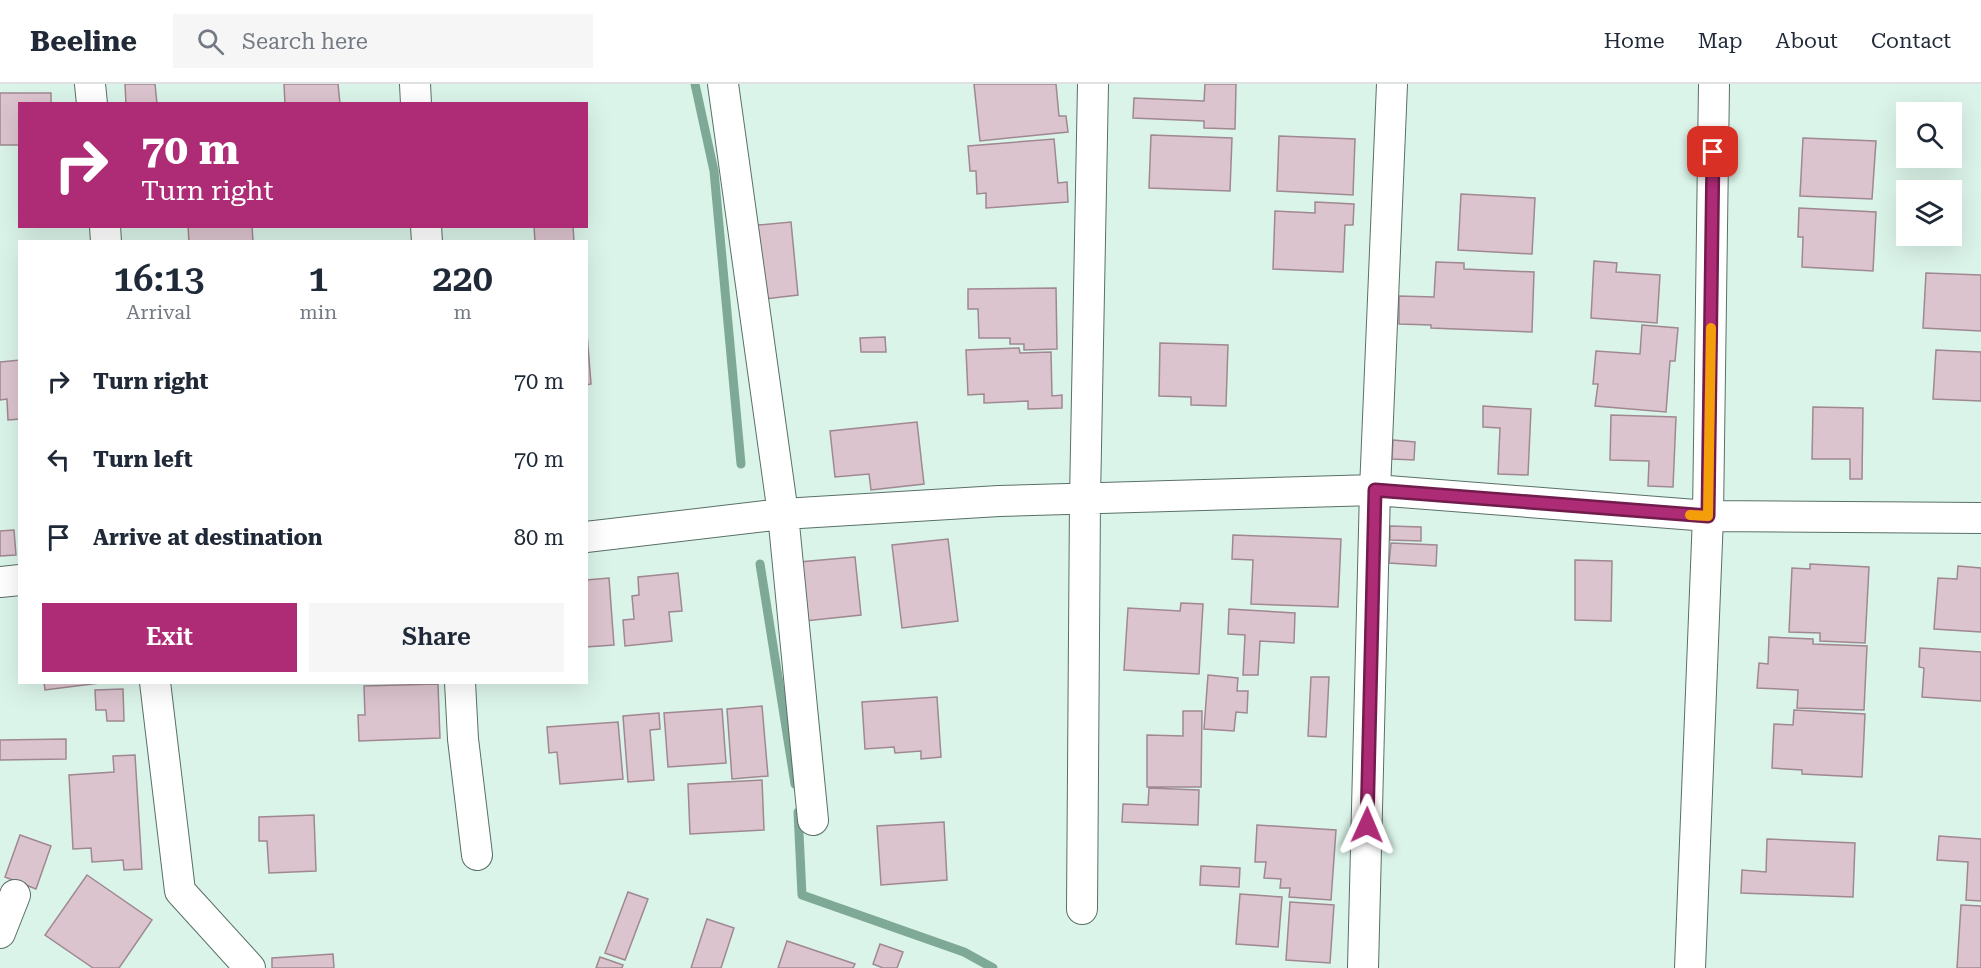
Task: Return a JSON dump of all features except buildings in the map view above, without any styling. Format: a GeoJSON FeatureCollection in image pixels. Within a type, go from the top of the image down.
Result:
{"type":"FeatureCollection","features":[{"type":"Feature","properties":{"kind":"street"},"geometry":{"type":"LineString","coordinates":[[90,84],[92,102]]}},
{"type":"Feature","properties":{"kind":"street"},"geometry":{"type":"LineString","coordinates":[[415,84],[416,102]]}},
{"type":"Feature","properties":{"kind":"street"},"geometry":{"type":"LineString","coordinates":[[723,84],[783,514],[813,820]]}},
{"type":"Feature","properties":{"kind":"street"},"geometry":{"type":"LineString","coordinates":[[1082,909],[1085,499],[1094,84]]}},
{"type":"Feature","properties":{"kind":"street"},"geometry":{"type":"LineString","coordinates":[[1363,968],[1375,490],[1392,84]]}},
{"type":"Feature","properties":{"kind":"street"},"geometry":{"type":"LineString","coordinates":[[1690,968],[1708,516],[1714,84]]}},
{"type":"Feature","properties":{"kind":"street"},"geometry":{"type":"LineString","coordinates":[[588,537],[783,514],[999,501],[1375,490],[1708,516],[1981,518]]}},
{"type":"Feature","properties":{"kind":"street"},"geometry":{"type":"LineString","coordinates":[[0,582],[18,580]]}},
{"type":"Feature","properties":{"kind":"street"},"geometry":{"type":"LineString","coordinates":[[155,684],[180,891],[250,968]]}},
{"type":"Feature","properties":{"kind":"street"},"geometry":{"type":"LineString","coordinates":[[460,684],[463,739],[477,855]]}},
{"type":"Feature","properties":{"kind":"street"},"geometry":{"type":"LineString","coordinates":[[0,933],[15,895]]}},
{"type":"Feature","properties":{"kind":"waterway"},"geometry":{"type":"LineString","coordinates":[[695,84],[714,171],[741,464]]}},
{"type":"Feature","properties":{"kind":"waterway"},"geometry":{"type":"LineString","coordinates":[[760,564],[795,784]]}},
{"type":"Feature","properties":{"kind":"waterway"},"geometry":{"type":"LineString","coordinates":[[798,812],[802,895],[964,952],[993,968]]}},
{"type":"Feature","properties":{"kind":"slow traffic"},"geometry":{"type":"LineString","coordinates":[[1690,515],[1708,516],[1711,328]]}},
{"type":"Feature","properties":{"kind":"route"},"geometry":{"type":"LineString","coordinates":[[1367,825],[1375,490],[1708,516],[1713,152]]}}]}
